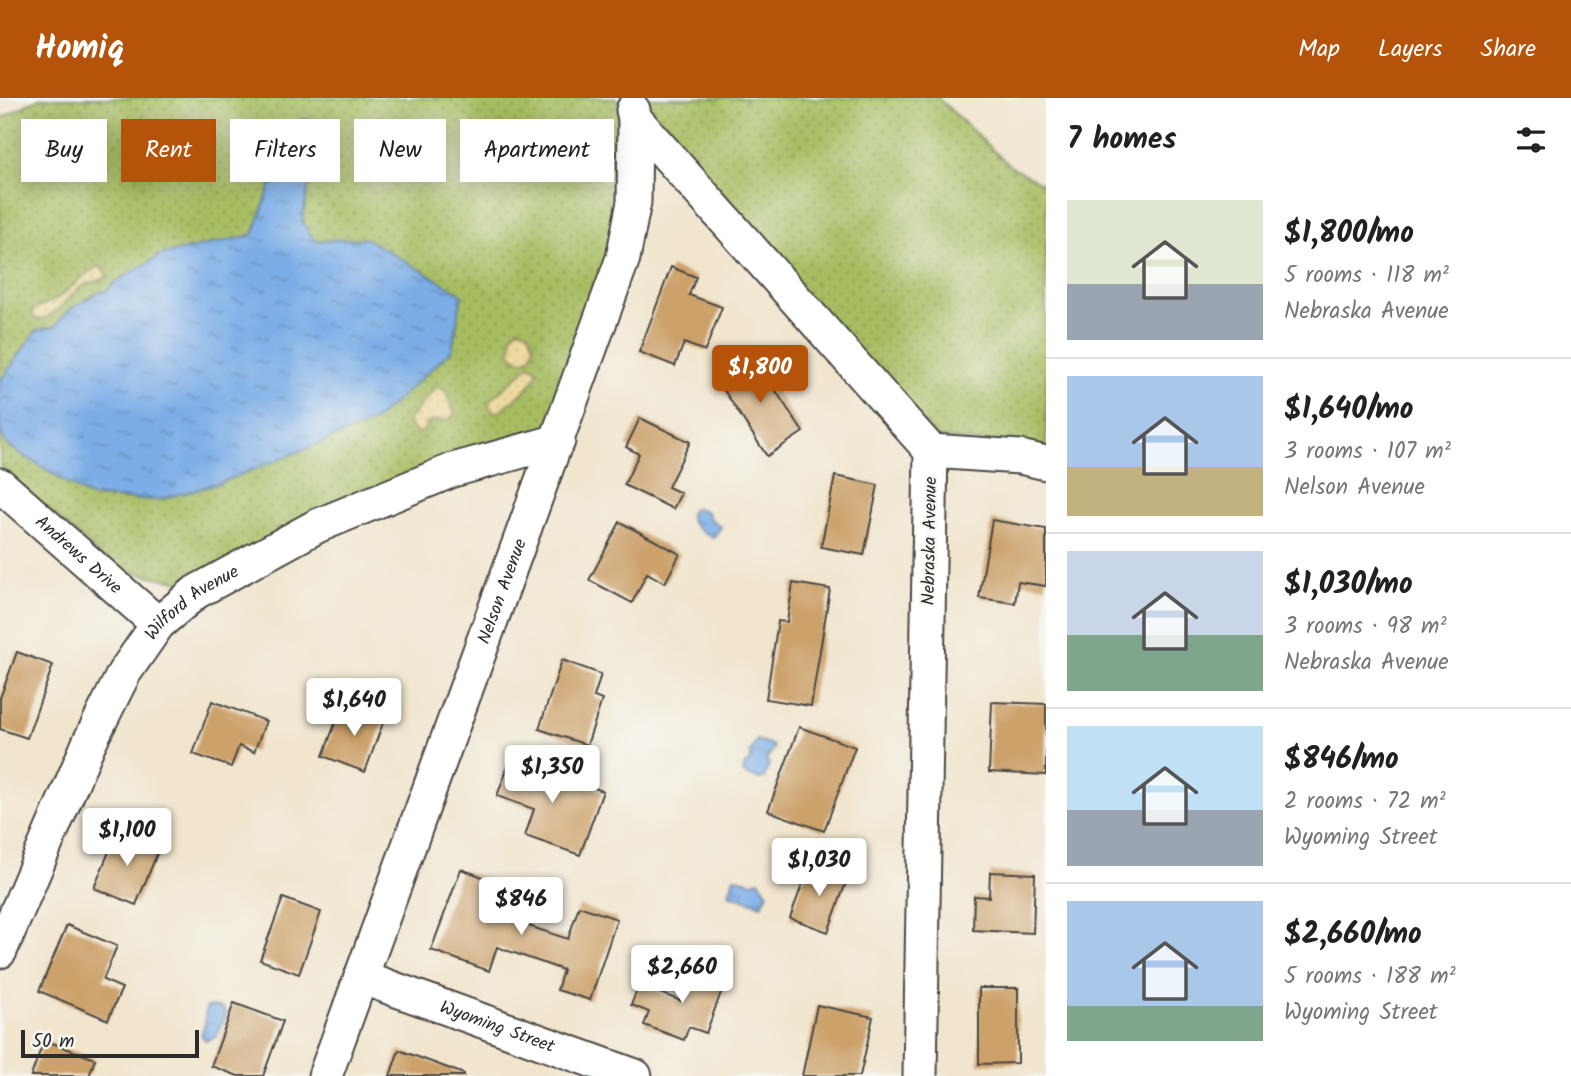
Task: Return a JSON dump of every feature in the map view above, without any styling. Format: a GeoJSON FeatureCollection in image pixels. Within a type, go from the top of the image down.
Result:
{"type":"FeatureCollection","features":[{"type":"Feature","properties":{"kind":"street","name":"Nelson Avenue"},"geometry":{"type":"LineString","coordinates":[[325,1076],[624,258],[634,202],[632,109]]}},
{"type":"Feature","properties":{"kind":"street","name":"Nebraska Avenue"},"geometry":{"type":"LineString","coordinates":[[632,109],[931,451],[920,1076]]}},
{"type":"Feature","properties":{"kind":"street","name":"Wilford Avenue"},"geometry":{"type":"LineString","coordinates":[[0,951],[89,743],[124,673],[158,624],[196,592],[317,526],[453,470],[558,442]]}},
{"type":"Feature","properties":{"kind":"street"},"geometry":{"type":"LineString","coordinates":[[931,451],[1020,457],[1046,463]]}},
{"type":"Feature","properties":{"kind":"street","name":"Andrews Drive"},"geometry":{"type":"LineString","coordinates":[[0,485],[158,624]]}},
{"type":"Feature","properties":{"kind":"street","name":"Wyoming Street"},"geometry":{"type":"LineString","coordinates":[[361,977],[635,1076]]}},
{"type":"Feature","properties":{"kind":"green space"},"geometry":{"type":"Polygon","coordinates":[[[39,98],[616,98],[621,116],[618,120],[623,125],[621,201],[612,254],[549,430],[186,583],[116,569],[0,467],[0,119],[39,98]]]}},
{"type":"Feature","properties":{"kind":"green space"},"geometry":{"type":"Polygon","coordinates":[[[646,98],[938,98],[1010,166],[1046,186],[1046,449],[937,438],[653,127],[646,98]]]}},
{"type":"Feature","properties":{"kind":"sand"},"geometry":{"type":"Polygon","coordinates":[[[97,267],[102,267],[107,276],[105,278],[82,286],[50,315],[38,320],[33,317],[35,309],[60,296],[97,267]]]}},
{"type":"Feature","properties":{"kind":"sand"},"geometry":{"type":"Polygon","coordinates":[[[518,328],[529,332],[534,347],[531,357],[523,361],[511,353],[512,335],[518,328]]]}},
{"type":"Feature","properties":{"kind":"sand"},"geometry":{"type":"Polygon","coordinates":[[[530,365],[538,371],[531,384],[497,413],[492,410],[489,402],[530,365]]]}},
{"type":"Feature","properties":{"kind":"sand"},"geometry":{"type":"Polygon","coordinates":[[[436,387],[445,390],[455,413],[449,420],[428,423],[418,435],[408,424],[409,419],[436,387]]]}},
{"type":"Feature","properties":{"kind":"water"},"geometry":{"type":"Polygon","coordinates":[[[273,182],[309,182],[302,221],[315,241],[365,238],[462,294],[452,350],[373,422],[217,484],[158,500],[90,497],[7,445],[0,431],[0,381],[36,331],[55,326],[69,310],[99,292],[107,291],[114,283],[161,255],[253,235],[273,182]]]}},
{"type":"Feature","properties":{"kind":"water"},"geometry":{"type":"Polygon","coordinates":[[[695,508],[706,511],[710,519],[721,527],[713,538],[690,520],[690,513],[695,508]]]}},
{"type":"Feature","properties":{"kind":"water"},"geometry":{"type":"Polygon","coordinates":[[[757,740],[774,748],[766,760],[769,764],[764,778],[759,779],[744,774],[743,771],[745,764],[749,763],[752,756],[750,753],[757,740]]]}},
{"type":"Feature","properties":{"kind":"water"},"geometry":{"type":"Polygon","coordinates":[[[734,877],[752,882],[759,880],[768,893],[762,905],[729,894],[734,877]]]}},
{"type":"Feature","properties":{"kind":"water"},"geometry":{"type":"Polygon","coordinates":[[[678,962],[690,971],[683,991],[673,990],[670,982],[664,980],[669,963],[678,962]]]}},
{"type":"Feature","properties":{"kind":"water"},"geometry":{"type":"Polygon","coordinates":[[[206,1008],[223,1008],[226,1015],[216,1037],[206,1040],[201,1035],[206,1008]]]}},
{"type":"Feature","properties":{"kind":"building"},"geometry":{"type":"Polygon","coordinates":[[[671,267],[696,277],[689,295],[722,307],[705,351],[684,343],[675,366],[639,352],[671,267]]]}},
{"type":"Feature","properties":{"kind":"building"},"geometry":{"type":"Polygon","coordinates":[[[752,355],[803,432],[767,456],[716,378],[752,355]]]}},
{"type":"Feature","properties":{"kind":"building"},"geometry":{"type":"Polygon","coordinates":[[[640,418],[690,442],[668,487],[681,493],[673,509],[624,485],[639,454],[626,447],[640,418]]]}},
{"type":"Feature","properties":{"kind":"building"},"geometry":{"type":"Polygon","coordinates":[[[835,476],[878,485],[864,555],[821,547],[835,476]]]}},
{"type":"Feature","properties":{"kind":"building"},"geometry":{"type":"Polygon","coordinates":[[[992,520],[1046,529],[1046,586],[1018,582],[1015,603],[979,598],[992,520]]]}},
{"type":"Feature","properties":{"kind":"building"},"geometry":{"type":"Polygon","coordinates":[[[620,522],[680,554],[665,583],[647,573],[632,603],[589,580],[620,522]]]}},
{"type":"Feature","properties":{"kind":"building"},"geometry":{"type":"Polygon","coordinates":[[[793,583],[830,589],[811,706],[766,699],[778,621],[787,622],[793,583]]]}},
{"type":"Feature","properties":{"kind":"building"},"geometry":{"type":"Polygon","coordinates":[[[17,652],[53,665],[27,738],[0,729],[0,698],[17,652]]]}},
{"type":"Feature","properties":{"kind":"building"},"geometry":{"type":"Polygon","coordinates":[[[562,660],[601,674],[594,697],[602,700],[587,745],[539,729],[562,660]]]}},
{"type":"Feature","properties":{"kind":"building"},"geometry":{"type":"Polygon","coordinates":[[[212,701],[266,721],[254,752],[239,746],[231,767],[193,754],[212,701]]]}},
{"type":"Feature","properties":{"kind":"building"},"geometry":{"type":"Polygon","coordinates":[[[992,702],[1046,704],[1046,775],[989,772],[992,702]]]}},
{"type":"Feature","properties":{"kind":"building"},"geometry":{"type":"Polygon","coordinates":[[[342,705],[384,720],[365,772],[323,756],[342,705]]]}},
{"type":"Feature","properties":{"kind":"building"},"geometry":{"type":"Polygon","coordinates":[[[799,727],[855,747],[824,831],[768,811],[799,727]]]}},
{"type":"Feature","properties":{"kind":"building"},"geometry":{"type":"Polygon","coordinates":[[[511,758],[603,791],[580,855],[525,836],[534,809],[497,796],[511,758]]]}},
{"type":"Feature","properties":{"kind":"building"},"geometry":{"type":"Polygon","coordinates":[[[117,832],[159,849],[136,905],[94,888],[117,832]]]}},
{"type":"Feature","properties":{"kind":"building"},"geometry":{"type":"Polygon","coordinates":[[[810,863],[848,877],[828,932],[790,918],[810,863]]]}},
{"type":"Feature","properties":{"kind":"building"},"geometry":{"type":"Polygon","coordinates":[[[461,869],[499,883],[490,908],[509,915],[507,919],[568,939],[579,906],[617,919],[590,1000],[557,990],[563,970],[497,947],[489,971],[431,950],[461,869]]]}},
{"type":"Feature","properties":{"kind":"building"},"geometry":{"type":"Polygon","coordinates":[[[990,872],[1035,874],[1033,933],[973,930],[974,896],[989,897],[990,872]]]}},
{"type":"Feature","properties":{"kind":"building"},"geometry":{"type":"Polygon","coordinates":[[[283,898],[321,912],[299,974],[260,960],[283,898]]]}},
{"type":"Feature","properties":{"kind":"building"},"geometry":{"type":"Polygon","coordinates":[[[67,925],[117,946],[103,980],[122,988],[108,1020],[39,991],[67,925]]]}},
{"type":"Feature","properties":{"kind":"building"},"geometry":{"type":"Polygon","coordinates":[[[693,967],[726,979],[706,1033],[689,1027],[684,1040],[644,1025],[649,1012],[631,1005],[639,985],[681,1001],[693,967]]]}},
{"type":"Feature","properties":{"kind":"building"},"geometry":{"type":"Polygon","coordinates":[[[979,988],[1018,988],[1018,1063],[979,1064],[979,988]]]}},
{"type":"Feature","properties":{"kind":"building"},"geometry":{"type":"Polygon","coordinates":[[[234,1003],[283,1021],[263,1076],[238,1076],[211,1066],[234,1003]]]}},
{"type":"Feature","properties":{"kind":"building"},"geometry":{"type":"Polygon","coordinates":[[[817,1005],[873,1017],[860,1076],[802,1076],[817,1005]]]}},
{"type":"Feature","properties":{"kind":"building"},"geometry":{"type":"Polygon","coordinates":[[[44,1040],[95,1059],[89,1076],[31,1076],[44,1040]]]}},
{"type":"Feature","properties":{"kind":"building"},"geometry":{"type":"Polygon","coordinates":[[[399,1050],[464,1074],[464,1076],[390,1076],[399,1050]]]}}]}
